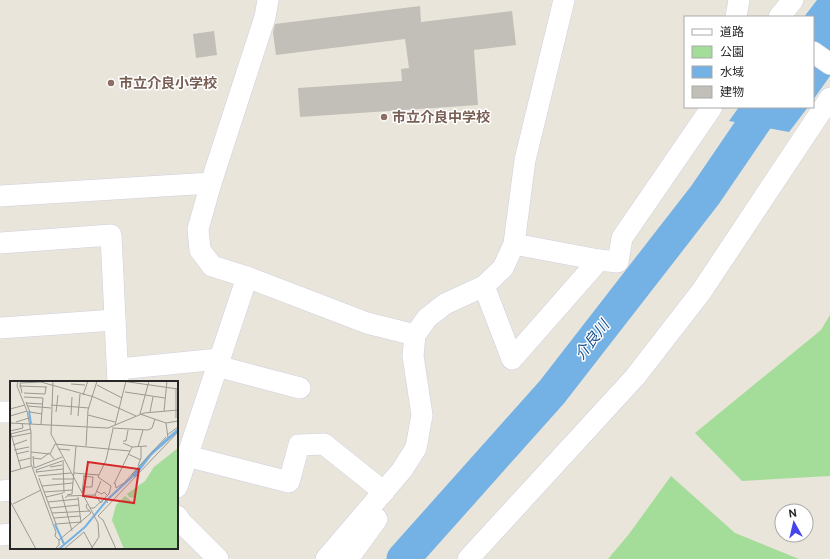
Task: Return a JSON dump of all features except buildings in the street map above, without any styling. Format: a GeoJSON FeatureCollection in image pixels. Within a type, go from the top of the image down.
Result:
{"type":"FeatureCollection","features":[{"type":"Feature","properties":{"kind":"street"},"geometry":{"type":"LineString","coordinates":[[268,0],[265,16],[211,183],[198,229],[200,250],[212,266],[246,277],[367,323],[415,335]]}},
{"type":"Feature","properties":{"kind":"street"},"geometry":{"type":"LineString","coordinates":[[326,559],[402,470],[416,448],[421,420],[413,356],[415,335],[427,318],[445,304],[484,286],[503,268],[514,244],[525,160],[564,0]]}},
{"type":"Feature","properties":{"kind":"street"},"geometry":{"type":"LineString","coordinates":[[736,16],[739,0]]}},
{"type":"Feature","properties":{"kind":"street"},"geometry":{"type":"LineString","coordinates":[[814,53],[830,64]]}},
{"type":"Feature","properties":{"kind":"street"},"geometry":{"type":"LineString","coordinates":[[468,559],[635,377],[701,292],[830,98]]}},
{"type":"Feature","properties":{"kind":"street"},"geometry":{"type":"LineString","coordinates":[[514,244],[598,260],[618,262],[622,238],[711,108]]}},
{"type":"Feature","properties":{"kind":"street"},"geometry":{"type":"LineString","coordinates":[[0,196],[211,183]]}},
{"type":"Feature","properties":{"kind":"street"},"geometry":{"type":"LineString","coordinates":[[0,243],[111,235],[118,376],[218,362],[300,388]]}},
{"type":"Feature","properties":{"kind":"street"},"geometry":{"type":"LineString","coordinates":[[484,286],[512,359],[598,260]]}},
{"type":"Feature","properties":{"kind":"street"},"geometry":{"type":"LineString","coordinates":[[178,484],[246,277]]}},
{"type":"Feature","properties":{"kind":"street"},"geometry":{"type":"LineString","coordinates":[[0,328],[115,320]]}},
{"type":"Feature","properties":{"kind":"street"},"geometry":{"type":"LineString","coordinates":[[187,456],[289,482],[299,445],[324,444],[384,492]]}},
{"type":"Feature","properties":{"kind":"street"},"geometry":{"type":"LineString","coordinates":[[348,559],[407,479],[402,470]]}},
{"type":"Feature","properties":{"kind":"street"},"geometry":{"type":"LineString","coordinates":[[0,491],[10,490]]}},
{"type":"Feature","properties":{"kind":"street"},"geometry":{"type":"LineString","coordinates":[[178,520],[218,559]]}},
{"type":"Feature","properties":{"kind":"street"},"geometry":{"type":"LineString","coordinates":[[0,535],[10,534]]}},
{"type":"Feature","properties":{"kind":"green space"},"geometry":{"type":"Polygon","coordinates":[[[830,315],[830,476],[742,481],[695,433],[821,330],[830,315]]]}},
{"type":"Feature","properties":{"kind":"green space"},"geometry":{"type":"Polygon","coordinates":[[[671,476],[735,533],[799,559],[608,559],[629,534],[671,476]]]}},
{"type":"Feature","properties":{"kind":"water"},"geometry":{"type":"Polygon","coordinates":[[[817,0],[830,0],[830,76],[814,99],[814,16],[805,16],[817,0]]]}},
{"type":"Feature","properties":{"kind":"water"},"geometry":{"type":"Polygon","coordinates":[[[738,108],[807,108],[789,132],[729,121],[738,108]]]}},
{"type":"Feature","properties":{"kind":"waterway","name":"介良川"},"geometry":{"type":"LineString","coordinates":[[403,559],[552,392],[705,195],[764,108]]}},
{"type":"Feature","properties":{"kind":"place","name":"市立介良小学校"},"geometry":{"type":"Point","coordinates":[111,83]}},
{"type":"Feature","properties":{"kind":"place","name":"市立介良中学校"},"geometry":{"type":"Point","coordinates":[384,117]}}]}
